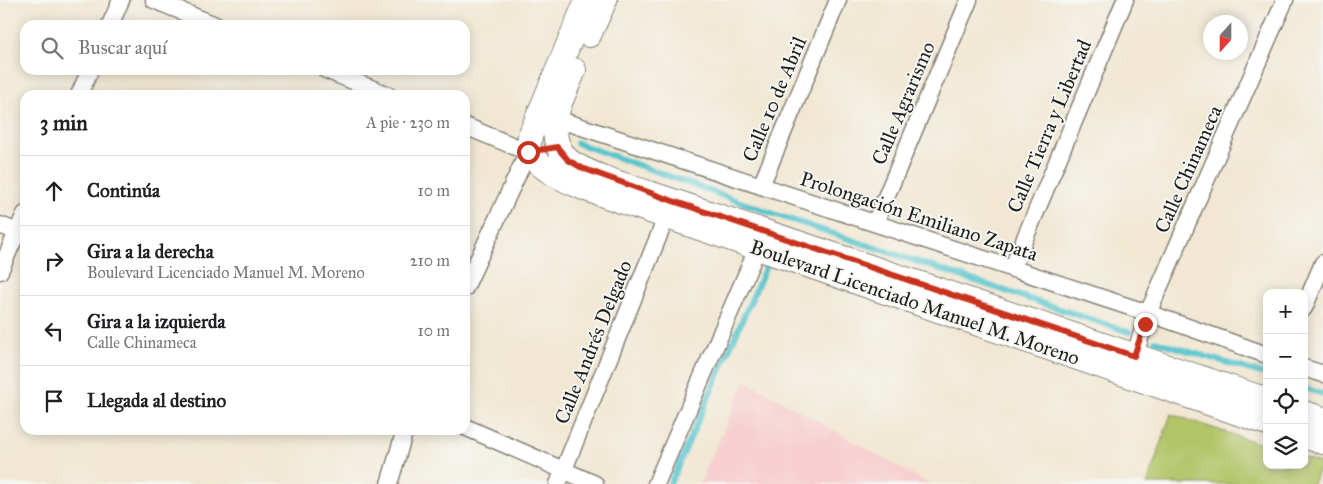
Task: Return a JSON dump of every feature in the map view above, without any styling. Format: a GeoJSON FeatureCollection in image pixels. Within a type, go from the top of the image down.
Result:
{"type":"FeatureCollection","features":[{"type":"Feature","properties":{"kind":"street"},"geometry":{"type":"LineString","coordinates":[[112,20],[121,0]]}},
{"type":"Feature","properties":{"kind":"street"},"geometry":{"type":"LineString","coordinates":[[154,0],[203,20]]}},
{"type":"Feature","properties":{"kind":"street"},"geometry":{"type":"LineString","coordinates":[[470,128],[528,152],[557,147],[555,128],[548,116],[587,0]]}},
{"type":"Feature","properties":{"kind":"street"},"geometry":{"type":"LineString","coordinates":[[470,277],[528,152],[530,136],[564,94],[605,0]]}},
{"type":"Feature","properties":{"kind":"street","name":"Calle 10 de Abril"},"geometry":{"type":"LineString","coordinates":[[761,186],[838,0]]}},
{"type":"Feature","properties":{"kind":"street","name":"Calle Agrarismo"},"geometry":{"type":"LineString","coordinates":[[876,223],[969,0]]}},
{"type":"Feature","properties":{"kind":"street","name":"Calle Tierra y Libertad"},"geometry":{"type":"LineString","coordinates":[[1012,269],[1125,0]]}},
{"type":"Feature","properties":{"kind":"street","name":"Calle Chinameca"},"geometry":{"type":"LineString","coordinates":[[1131,365],[1148,313],[1285,0]]}},
{"type":"Feature","properties":{"kind":"street"},"geometry":{"type":"LineString","coordinates":[[81,90],[88,75]]}},
{"type":"Feature","properties":{"kind":"street"},"geometry":{"type":"LineString","coordinates":[[338,75],[376,90]]}},
{"type":"Feature","properties":{"kind":"street","name":"Prolongación Emiliano Zapata"},"geometry":{"type":"LineString","coordinates":[[548,116],[1148,313],[1263,355]]}},
{"type":"Feature","properties":{"kind":"street","name":"Boulevard Licenciado Manuel M. Moreno"},"geometry":{"type":"LineString","coordinates":[[557,147],[568,160],[582,168],[758,248],[1131,365],[1263,399]]}},
{"type":"Feature","properties":{"kind":"street","name":"Boulevard Licenciado Manuel M. Moreno"},"geometry":{"type":"LineString","coordinates":[[528,152],[536,163],[550,173],[586,189],[670,209],[1131,365],[1263,421]]}},
{"type":"Feature","properties":{"kind":"street","name":"Calle Andrés Delgado"},"geometry":{"type":"LineString","coordinates":[[561,477],[670,209]]}},
{"type":"Feature","properties":{"kind":"street"},"geometry":{"type":"LineString","coordinates":[[0,225],[20,233]]}},
{"type":"Feature","properties":{"kind":"street"},"geometry":{"type":"LineString","coordinates":[[0,271],[20,235]]}},
{"type":"Feature","properties":{"kind":"street"},"geometry":{"type":"LineString","coordinates":[[656,484],[758,248]]}},
{"type":"Feature","properties":{"kind":"street"},"geometry":{"type":"LineString","coordinates":[[1308,299],[1323,263]]}},
{"type":"Feature","properties":{"kind":"street"},"geometry":{"type":"LineString","coordinates":[[1308,369],[1323,374]]}},
{"type":"Feature","properties":{"kind":"street"},"geometry":{"type":"LineString","coordinates":[[1308,414],[1323,419]]}},
{"type":"Feature","properties":{"kind":"street"},"geometry":{"type":"LineString","coordinates":[[470,430],[561,477],[595,484]]}},
{"type":"Feature","properties":{"kind":"street"},"geometry":{"type":"LineString","coordinates":[[389,484],[403,435]]}},
{"type":"Feature","properties":{"kind":"street"},"geometry":{"type":"LineString","coordinates":[[1308,437],[1323,442]]}},
{"type":"Feature","properties":{"kind":"shaded area"},"geometry":{"type":"Polygon","coordinates":[[[745,380],[929,484],[700,484],[745,380]]]}},
{"type":"Feature","properties":{"kind":"green space"},"geometry":{"type":"Polygon","coordinates":[[[1171,414],[1263,445],[1263,469],[1308,469],[1308,459],[1321,463],[1313,484],[1147,484],[1171,414]]]}},
{"type":"Feature","properties":{"kind":"waterway"},"geometry":{"type":"LineString","coordinates":[[577,143],[774,214],[1129,332]]}},
{"type":"Feature","properties":{"kind":"waterway"},"geometry":{"type":"LineString","coordinates":[[670,484],[767,264]]}},
{"type":"Feature","properties":{"kind":"waterway"},"geometry":{"type":"LineString","coordinates":[[1155,341],[1263,374]]}},
{"type":"Feature","properties":{"kind":"waterway"},"geometry":{"type":"LineString","coordinates":[[1308,389],[1323,394]]}},
{"type":"Feature","properties":{"kind":"route"},"geometry":{"type":"LineString","coordinates":[[528,152],[557,147],[568,160],[582,168],[673,201],[878,268],[1134,356],[1145,324]]}}]}
